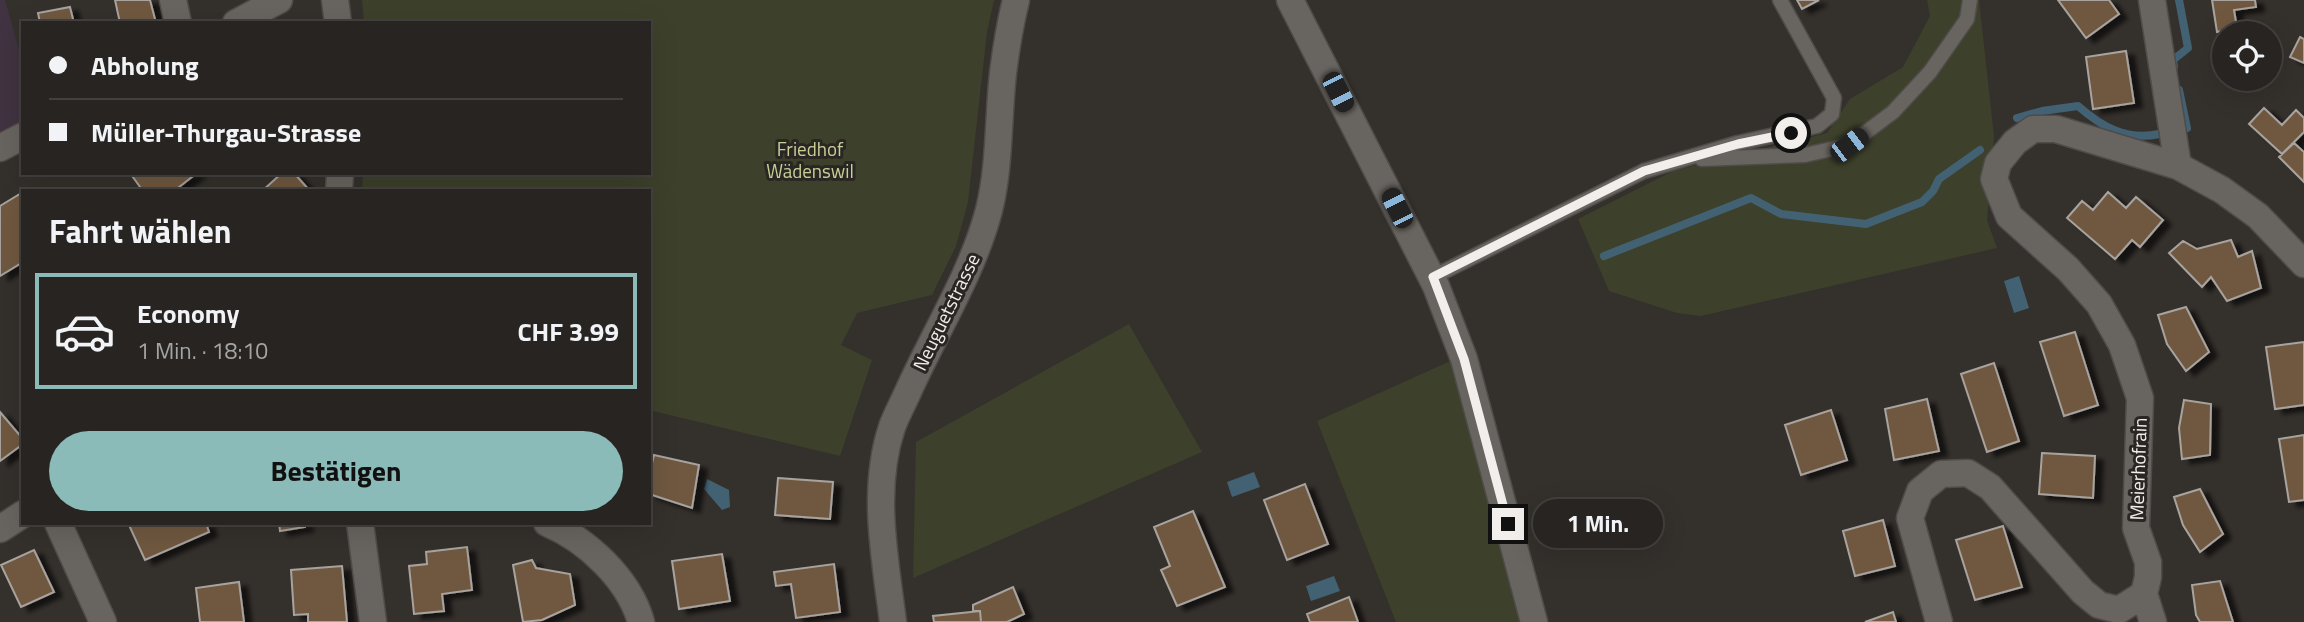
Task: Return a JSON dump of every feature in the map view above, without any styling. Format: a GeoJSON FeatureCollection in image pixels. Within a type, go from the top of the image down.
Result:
{"type":"FeatureCollection","features":[{"type":"Feature","properties":{"kind":"street"},"geometry":{"type":"LineString","coordinates":[[173,0],[178,21]]}},
{"type":"Feature","properties":{"kind":"street"},"geometry":{"type":"LineString","coordinates":[[240,21],[279,0]]}},
{"type":"Feature","properties":{"kind":"street"},"geometry":{"type":"LineString","coordinates":[[335,0],[338,21]]}},
{"type":"Feature","properties":{"kind":"street","name":"Neuguetstrasse"},"geometry":{"type":"LineString","coordinates":[[892,622],[881,521],[883,474],[892,428],[926,350],[970,263],[989,208],[995,175],[1003,72],[1016,0]]}},
{"type":"Feature","properties":{"kind":"street"},"geometry":{"type":"LineString","coordinates":[[1290,0],[1433,277],[1464,359],[1534,622]]}},
{"type":"Feature","properties":{"kind":"street"},"geometry":{"type":"LineString","coordinates":[[2152,0],[2178,166]]}},
{"type":"Feature","properties":{"kind":"street","name":"Meierhofrain"},"geometry":{"type":"LineString","coordinates":[[2144,594],[2148,562],[2136,528],[2140,398],[2122,345],[2099,304],[2068,269],[2009,216],[1994,179],[1998,163],[2015,142],[2033,129],[2056,129],[2178,166],[2222,190],[2258,216],[2304,264]]}},
{"type":"Feature","properties":{"kind":"street"},"geometry":{"type":"LineString","coordinates":[[0,148],[21,136]]}},
{"type":"Feature","properties":{"kind":"street"},"geometry":{"type":"LineString","coordinates":[[1940,622],[1910,519],[1920,491],[1941,474],[1968,473],[1990,487],[2083,592],[2099,605],[2119,610],[2144,594],[2153,622]]}},
{"type":"Feature","properties":{"kind":"street"},"geometry":{"type":"LineString","coordinates":[[0,529],[21,515]]}},
{"type":"Feature","properties":{"kind":"street"},"geometry":{"type":"LineString","coordinates":[[59,525],[103,622]]}},
{"type":"Feature","properties":{"kind":"street"},"geometry":{"type":"LineString","coordinates":[[364,525],[373,622]]}},
{"type":"Feature","properties":{"kind":"street"},"geometry":{"type":"LineString","coordinates":[[551,525],[576,539],[601,560],[638,610],[641,622]]}},
{"type":"Feature","properties":{"kind":"lane"},"geometry":{"type":"LineString","coordinates":[[1433,277],[1644,171],[1679,159],[1817,126],[1832,114],[1833,98],[1780,0]]}},
{"type":"Feature","properties":{"kind":"lane"},"geometry":{"type":"LineString","coordinates":[[1679,159],[1805,155],[1849,145],[1893,112],[1930,72],[1967,19],[1970,0]]}},
{"type":"Feature","properties":{"kind":"shaded area"},"geometry":{"type":"Polygon","coordinates":[[[0,0],[5,0],[21,57],[21,124],[0,135],[0,0]]]}},
{"type":"Feature","properties":{"kind":"green space","name":"Friedhof Wädenswil"},"geometry":{"type":"Polygon","coordinates":[[[362,0],[994,0],[987,32],[968,202],[956,246],[932,295],[857,313],[841,345],[872,360],[840,456],[651,410],[651,189],[362,189],[363,175],[651,175],[651,21],[364,21],[362,0]]]}},
{"type":"Feature","properties":{"kind":"green space"},"geometry":{"type":"Polygon","coordinates":[[[1927,0],[1979,0],[1994,136],[1987,220],[1997,248],[1701,316],[1677,313],[1609,291],[1578,219],[1673,171],[1827,133],[1850,99],[1903,67],[1930,16],[1927,0]]]}},
{"type":"Feature","properties":{"kind":"green space"},"geometry":{"type":"Polygon","coordinates":[[[1129,324],[1202,452],[913,578],[916,442],[1129,324]]]}},
{"type":"Feature","properties":{"kind":"green space"},"geometry":{"type":"Polygon","coordinates":[[[1455,359],[1524,622],[1396,622],[1317,421],[1455,359]]]}},
{"type":"Feature","properties":{"kind":"water"},"geometry":{"type":"Polygon","coordinates":[[[2019,276],[2029,308],[2014,313],[2004,281],[2019,276]]]}},
{"type":"Feature","properties":{"kind":"water"},"geometry":{"type":"Polygon","coordinates":[[[1254,472],[1260,487],[1232,497],[1227,482],[1254,472]]]}},
{"type":"Feature","properties":{"kind":"water"},"geometry":{"type":"Polygon","coordinates":[[[707,479],[729,490],[730,507],[722,510],[704,489],[707,479]]]}},
{"type":"Feature","properties":{"kind":"water"},"geometry":{"type":"Polygon","coordinates":[[[1334,576],[1340,591],[1311,601],[1306,586],[1334,576]]]}},
{"type":"Feature","properties":{"kind":"building"},"geometry":{"type":"Polygon","coordinates":[[[115,0],[150,0],[155,21],[120,21],[115,0]]]}},
{"type":"Feature","properties":{"kind":"building"},"geometry":{"type":"Polygon","coordinates":[[[1797,0],[1819,0],[1802,9],[1797,0]]]}},
{"type":"Feature","properties":{"kind":"building"},"geometry":{"type":"Polygon","coordinates":[[[2058,0],[2109,0],[2119,14],[2086,38],[2058,0]]]}},
{"type":"Feature","properties":{"kind":"building"},"geometry":{"type":"Polygon","coordinates":[[[2212,0],[2255,0],[2256,7],[2234,10],[2236,21],[2215,21],[2212,0]]]}},
{"type":"Feature","properties":{"kind":"building"},"geometry":{"type":"Polygon","coordinates":[[[70,7],[74,21],[40,21],[38,13],[70,7]]]}},
{"type":"Feature","properties":{"kind":"building"},"geometry":{"type":"Polygon","coordinates":[[[2300,37],[2304,39],[2304,63],[2290,57],[2300,37]]]}},
{"type":"Feature","properties":{"kind":"building"},"geometry":{"type":"Polygon","coordinates":[[[2126,51],[2134,103],[2093,109],[2086,57],[2126,51]]]}},
{"type":"Feature","properties":{"kind":"building"},"geometry":{"type":"Polygon","coordinates":[[[2264,108],[2282,125],[2296,110],[2304,118],[2304,132],[2282,154],[2249,124],[2264,108]]]}},
{"type":"Feature","properties":{"kind":"building"},"geometry":{"type":"Polygon","coordinates":[[[2294,143],[2304,152],[2304,182],[2279,157],[2294,143]]]}},
{"type":"Feature","properties":{"kind":"building"},"geometry":{"type":"Polygon","coordinates":[[[131,175],[194,175],[177,189],[142,189],[131,175]]]}},
{"type":"Feature","properties":{"kind":"building"},"geometry":{"type":"Polygon","coordinates":[[[280,175],[296,175],[308,189],[264,189],[280,175]]]}},
{"type":"Feature","properties":{"kind":"building"},"geometry":{"type":"Polygon","coordinates":[[[2108,192],[2126,208],[2136,197],[2163,220],[2140,247],[2132,240],[2115,259],[2067,218],[2082,201],[2093,210],[2108,192]]]}},
{"type":"Feature","properties":{"kind":"building"},"geometry":{"type":"Polygon","coordinates":[[[21,193],[21,263],[0,276],[0,206],[21,193]]]}},
{"type":"Feature","properties":{"kind":"building"},"geometry":{"type":"Polygon","coordinates":[[[2231,240],[2238,257],[2252,251],[2261,288],[2227,301],[2211,277],[2202,287],[2169,253],[2183,241],[2197,249],[2231,240]]]}},
{"type":"Feature","properties":{"kind":"building"},"geometry":{"type":"Polygon","coordinates":[[[2186,307],[2209,352],[2186,371],[2167,344],[2158,315],[2186,307]]]}},
{"type":"Feature","properties":{"kind":"building"},"geometry":{"type":"Polygon","coordinates":[[[2075,332],[2098,405],[2064,416],[2040,342],[2075,332]]]}},
{"type":"Feature","properties":{"kind":"building"},"geometry":{"type":"Polygon","coordinates":[[[2304,342],[2304,405],[2275,409],[2266,347],[2304,342]]]}},
{"type":"Feature","properties":{"kind":"building"},"geometry":{"type":"Polygon","coordinates":[[[1994,363],[2019,441],[1987,452],[1961,374],[1994,363]]]}},
{"type":"Feature","properties":{"kind":"building"},"geometry":{"type":"Polygon","coordinates":[[[1927,399],[1939,451],[1894,460],[1885,409],[1927,399]]]}},
{"type":"Feature","properties":{"kind":"building"},"geometry":{"type":"Polygon","coordinates":[[[2184,400],[2211,404],[2210,455],[2182,459],[2179,428],[2184,400]]]}},
{"type":"Feature","properties":{"kind":"building"},"geometry":{"type":"Polygon","coordinates":[[[1831,410],[1847,460],[1801,475],[1785,425],[1831,410]]]}},
{"type":"Feature","properties":{"kind":"building"},"geometry":{"type":"Polygon","coordinates":[[[0,412],[21,437],[21,445],[0,461],[0,412]]]}},
{"type":"Feature","properties":{"kind":"building"},"geometry":{"type":"Polygon","coordinates":[[[2304,435],[2304,500],[2289,502],[2279,439],[2304,435]]]}},
{"type":"Feature","properties":{"kind":"building"},"geometry":{"type":"Polygon","coordinates":[[[2042,453],[2095,456],[2093,498],[2039,494],[2042,453]]]}},
{"type":"Feature","properties":{"kind":"building"},"geometry":{"type":"Polygon","coordinates":[[[654,455],[699,465],[692,508],[651,495],[654,455]]]}},
{"type":"Feature","properties":{"kind":"building"},"geometry":{"type":"Polygon","coordinates":[[[778,478],[833,482],[830,519],[775,515],[778,478]]]}},
{"type":"Feature","properties":{"kind":"building"},"geometry":{"type":"Polygon","coordinates":[[[1305,484],[1328,544],[1287,560],[1264,500],[1305,484]]]}},
{"type":"Feature","properties":{"kind":"building"},"geometry":{"type":"Polygon","coordinates":[[[2200,489],[2223,534],[2200,552],[2183,525],[2174,497],[2200,489]]]}},
{"type":"Feature","properties":{"kind":"building"},"geometry":{"type":"Polygon","coordinates":[[[1193,511],[1225,587],[1177,606],[1161,570],[1170,566],[1154,527],[1193,511]]]}},
{"type":"Feature","properties":{"kind":"building"},"geometry":{"type":"Polygon","coordinates":[[[1883,520],[1895,566],[1855,576],[1843,531],[1883,520]]]}},
{"type":"Feature","properties":{"kind":"building"},"geometry":{"type":"Polygon","coordinates":[[[129,525],[207,525],[209,532],[145,560],[129,525]]]}},
{"type":"Feature","properties":{"kind":"building"},"geometry":{"type":"Polygon","coordinates":[[[279,525],[305,525],[305,527],[280,531],[279,525]]]}},
{"type":"Feature","properties":{"kind":"building"},"geometry":{"type":"Polygon","coordinates":[[[2003,526],[2022,587],[1975,600],[1956,540],[2003,526]]]}},
{"type":"Feature","properties":{"kind":"building"},"geometry":{"type":"Polygon","coordinates":[[[467,547],[472,590],[442,594],[444,611],[414,614],[409,566],[427,564],[426,552],[467,547]]]}},
{"type":"Feature","properties":{"kind":"building"},"geometry":{"type":"Polygon","coordinates":[[[34,550],[54,592],[21,607],[1,565],[34,550]]]}},
{"type":"Feature","properties":{"kind":"building"},"geometry":{"type":"Polygon","coordinates":[[[722,554],[730,601],[679,609],[672,561],[722,554]]]}},
{"type":"Feature","properties":{"kind":"building"},"geometry":{"type":"Polygon","coordinates":[[[532,560],[536,568],[570,574],[575,605],[542,620],[523,622],[513,565],[532,560]]]}},
{"type":"Feature","properties":{"kind":"building"},"geometry":{"type":"Polygon","coordinates":[[[834,564],[840,612],[796,618],[791,584],[776,586],[774,572],[834,564]]]}},
{"type":"Feature","properties":{"kind":"building"},"geometry":{"type":"Polygon","coordinates":[[[342,566],[347,622],[308,622],[308,614],[294,615],[291,570],[342,566]]]}},
{"type":"Feature","properties":{"kind":"building"},"geometry":{"type":"Polygon","coordinates":[[[2220,581],[2233,622],[2200,622],[2196,615],[2192,585],[2220,581]]]}},
{"type":"Feature","properties":{"kind":"building"},"geometry":{"type":"Polygon","coordinates":[[[239,582],[244,622],[200,622],[196,588],[239,582]]]}},
{"type":"Feature","properties":{"kind":"building"},"geometry":{"type":"Polygon","coordinates":[[[1013,587],[1024,614],[1007,622],[981,622],[980,611],[973,611],[973,605],[1013,587]]]}},
{"type":"Feature","properties":{"kind":"building"},"geometry":{"type":"Polygon","coordinates":[[[1349,597],[1358,622],[1310,622],[1307,614],[1349,597]]]}},
{"type":"Feature","properties":{"kind":"building"},"geometry":{"type":"Polygon","coordinates":[[[980,611],[981,622],[934,622],[933,616],[980,611]]]}},
{"type":"Feature","properties":{"kind":"building"},"geometry":{"type":"Polygon","coordinates":[[[1893,612],[1896,622],[1865,622],[1893,612]]]}},
{"type":"Feature","properties":{"kind":"waterway"},"geometry":{"type":"LineString","coordinates":[[2174,67],[2173,60],[2188,48],[2179,0]]}},
{"type":"Feature","properties":{"kind":"waterway"},"geometry":{"type":"LineString","coordinates":[[2179,90],[2187,128]]}},
{"type":"Feature","properties":{"kind":"waterway"},"geometry":{"type":"LineString","coordinates":[[2017,118],[2078,106],[2105,126],[2125,134],[2159,134]]}},
{"type":"Feature","properties":{"kind":"waterway"},"geometry":{"type":"LineString","coordinates":[[1604,256],[1751,198],[1781,214],[1866,224],[1922,202],[1933,191],[1939,179],[1980,150]]}},
{"type":"Feature","properties":{"kind":"route"},"geometry":{"type":"LineString","coordinates":[[1508,524],[1464,359],[1433,277],[1644,171],[1679,159],[1791,133]]}}]}
